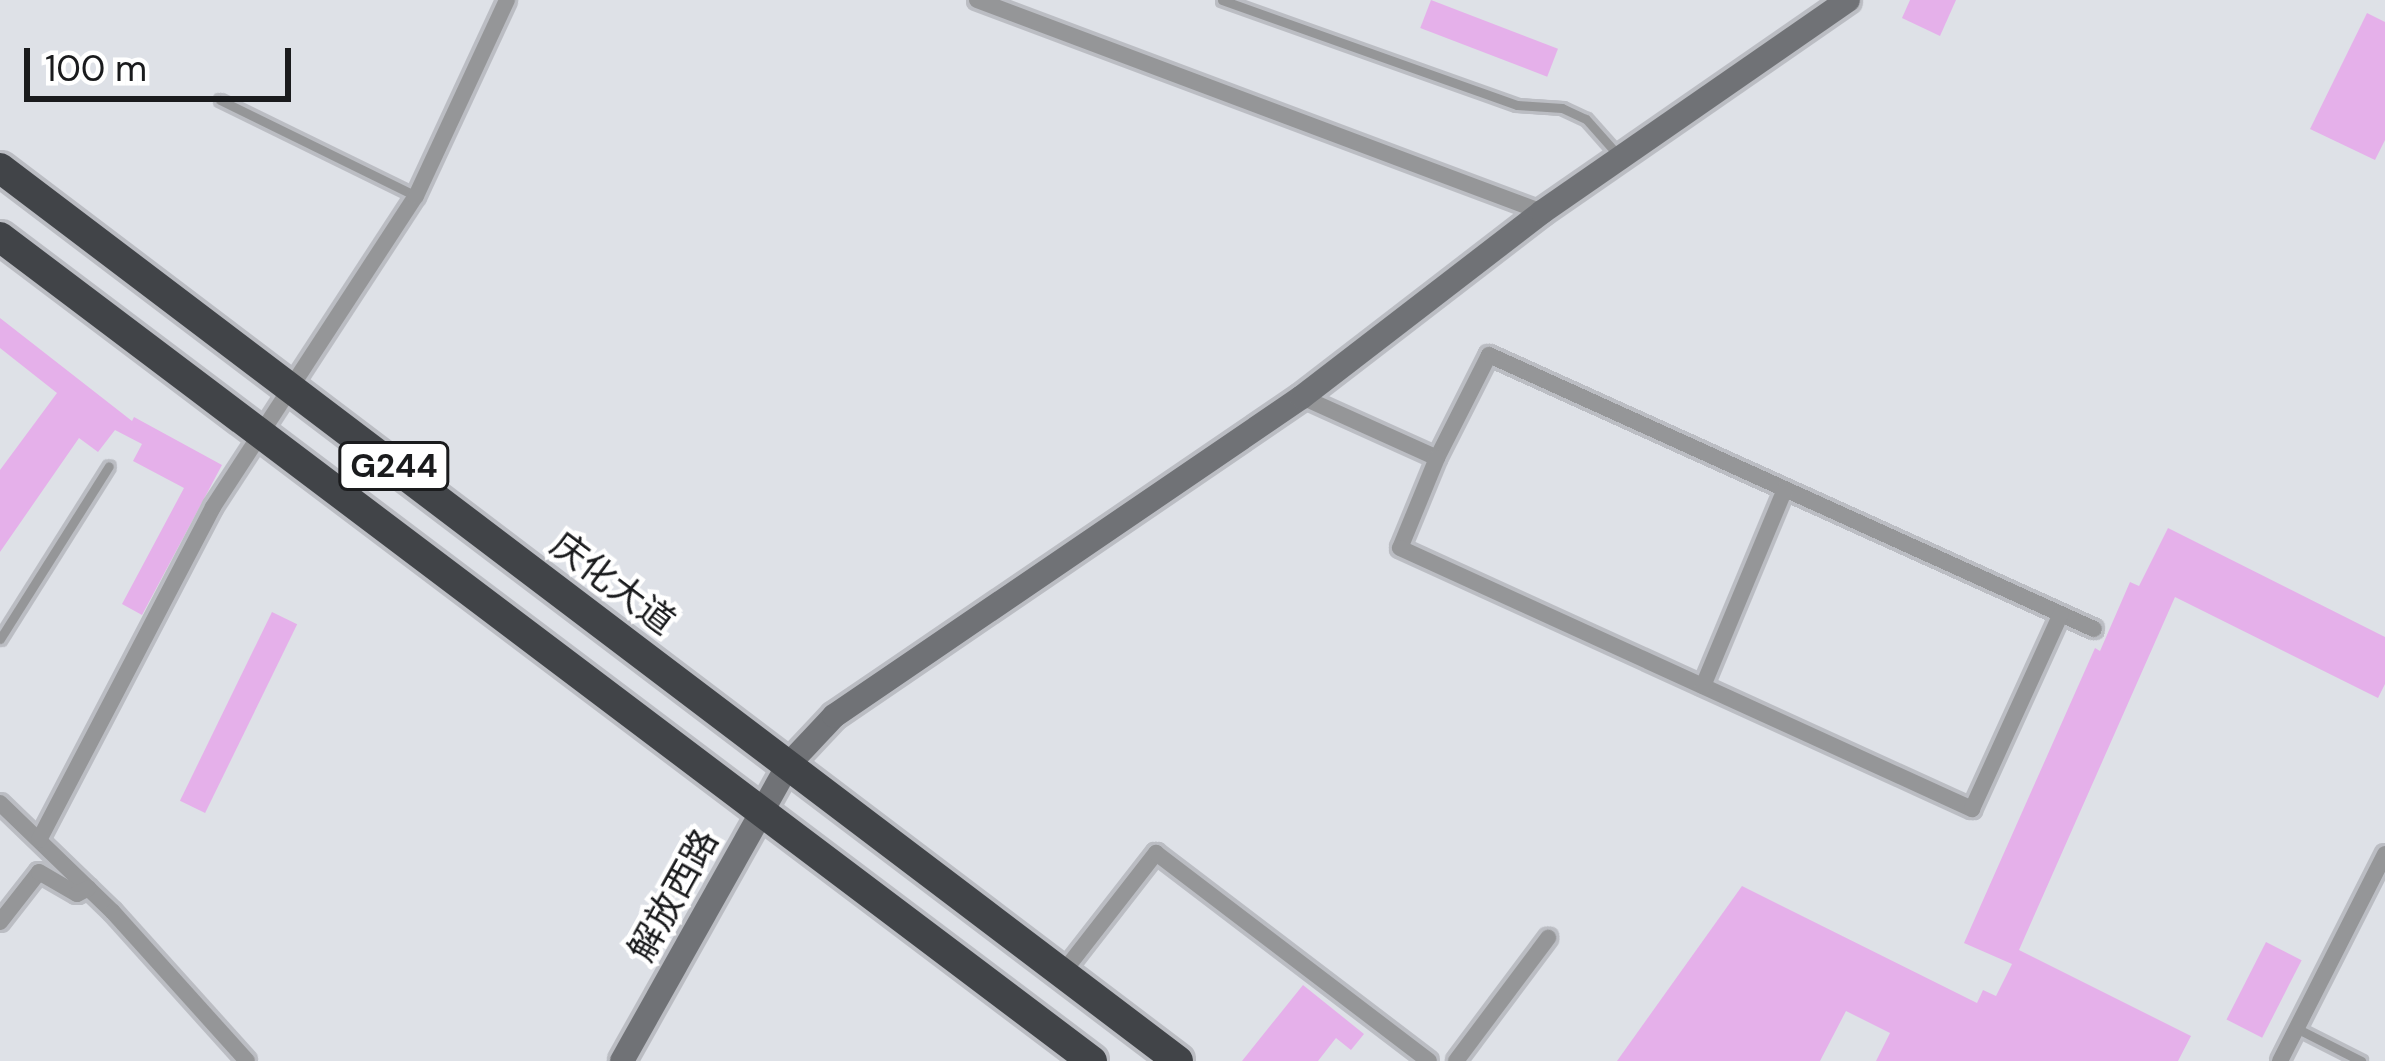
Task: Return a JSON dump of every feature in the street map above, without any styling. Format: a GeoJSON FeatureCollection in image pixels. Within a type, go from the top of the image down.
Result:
{"type":"FeatureCollection","features":[{"type":"Feature","properties":{"kind":"highway","name":"庆化大道"},"geometry":{"type":"LineString","coordinates":[[0,168],[1178,1061]]}},
{"type":"Feature","properties":{"kind":"highway","name":"G244"},"geometry":{"type":"LineString","coordinates":[[0,236],[1091,1061]]}},
{"type":"Feature","properties":{"kind":"street"},"geometry":{"type":"LineString","coordinates":[[39,840],[213,507],[416,196],[507,0]]}},
{"type":"Feature","properties":{"kind":"street"},"geometry":{"type":"LineString","coordinates":[[977,0],[1542,212]]}},
{"type":"Feature","properties":{"kind":"street","name":"解放西路"},"geometry":{"type":"LineString","coordinates":[[622,1061],[794,770],[834,716],[1302,397],[1542,212],[1848,0]]}},
{"type":"Feature","properties":{"kind":"street"},"geometry":{"type":"LineString","coordinates":[[2061,614],[1972,809],[1400,548],[1489,356],[1785,489],[2061,614],[2094,629]]}},
{"type":"Feature","properties":{"kind":"street"},"geometry":{"type":"LineString","coordinates":[[1302,397],[1438,458]]}},
{"type":"Feature","properties":{"kind":"street"},"geometry":{"type":"LineString","coordinates":[[1703,686],[1785,489]]}},
{"type":"Feature","properties":{"kind":"street"},"geometry":{"type":"LineString","coordinates":[[0,802],[247,1061]]}},
{"type":"Feature","properties":{"kind":"street"},"geometry":{"type":"LineString","coordinates":[[0,815],[85,890]]}},
{"type":"Feature","properties":{"kind":"street","name":"解放西路"},"geometry":{"type":"LineString","coordinates":[[640,1061],[768,815]]}},
{"type":"Feature","properties":{"kind":"street"},"geometry":{"type":"LineString","coordinates":[[1061,975],[1156,853],[1429,1061]]}},
{"type":"Feature","properties":{"kind":"street"},"geometry":{"type":"LineString","coordinates":[[2280,1061],[2385,854]]}},
{"type":"Feature","properties":{"kind":"street"},"geometry":{"type":"LineString","coordinates":[[0,922],[39,872],[85,890]]}},
{"type":"Feature","properties":{"kind":"street"},"geometry":{"type":"LineString","coordinates":[[1456,1061],[1548,938]]}},
{"type":"Feature","properties":{"kind":"lane"},"geometry":{"type":"LineString","coordinates":[[1222,0],[1517,105],[1562,108],[1586,119],[1620,157]]}},
{"type":"Feature","properties":{"kind":"lane"},"geometry":{"type":"LineString","coordinates":[[220,100],[416,196]]}},
{"type":"Feature","properties":{"kind":"lane"},"geometry":{"type":"LineString","coordinates":[[0,639],[109,466]]}},
{"type":"Feature","properties":{"kind":"lane"},"geometry":{"type":"LineString","coordinates":[[0,609],[12,619]]}},
{"type":"Feature","properties":{"kind":"lane"},"geometry":{"type":"LineString","coordinates":[[2298,1029],[2361,1061]]}},
{"type":"Feature","properties":{"kind":"building"},"geometry":{"type":"Polygon","coordinates":[[[1431,0],[1558,49],[1547,77],[1420,28],[1431,0]]]}},
{"type":"Feature","properties":{"kind":"building"},"geometry":{"type":"Polygon","coordinates":[[[1910,0],[1956,0],[1940,36],[1902,18],[1910,0]]]}},
{"type":"Feature","properties":{"kind":"building"},"geometry":{"type":"Polygon","coordinates":[[[2367,13],[2385,22],[2385,140],[2375,160],[2310,129],[2367,13]]]}},
{"type":"Feature","properties":{"kind":"building"},"geometry":{"type":"Polygon","coordinates":[[[0,318],[132,421],[134,417],[222,465],[142,615],[122,604],[184,488],[133,461],[142,444],[115,430],[98,452],[79,438],[0,552],[0,470],[57,393],[0,348],[0,318]]]}},
{"type":"Feature","properties":{"kind":"building"},"geometry":{"type":"Polygon","coordinates":[[[2168,528],[2385,637],[2385,684],[2378,698],[2175,597],[2019,950],[2191,1036],[2178,1061],[1876,1061],[1890,1033],[1846,1011],[1820,1061],[1617,1061],[1742,886],[1977,1003],[1983,990],[1996,996],[2012,964],[1964,943],[2095,648],[2100,651],[2130,582],[2139,586],[2168,528]]]}},
{"type":"Feature","properties":{"kind":"building"},"geometry":{"type":"Polygon","coordinates":[[[272,612],[297,624],[205,813],[180,801],[272,612]]]}},
{"type":"Feature","properties":{"kind":"building"},"geometry":{"type":"Polygon","coordinates":[[[2266,942],[2302,960],[2262,1038],[2227,1020],[2266,942]]]}},
{"type":"Feature","properties":{"kind":"building"},"geometry":{"type":"Polygon","coordinates":[[[1303,985],[1364,1034],[1351,1050],[1336,1038],[1318,1061],[1242,1061],[1303,985]]]}}]}
